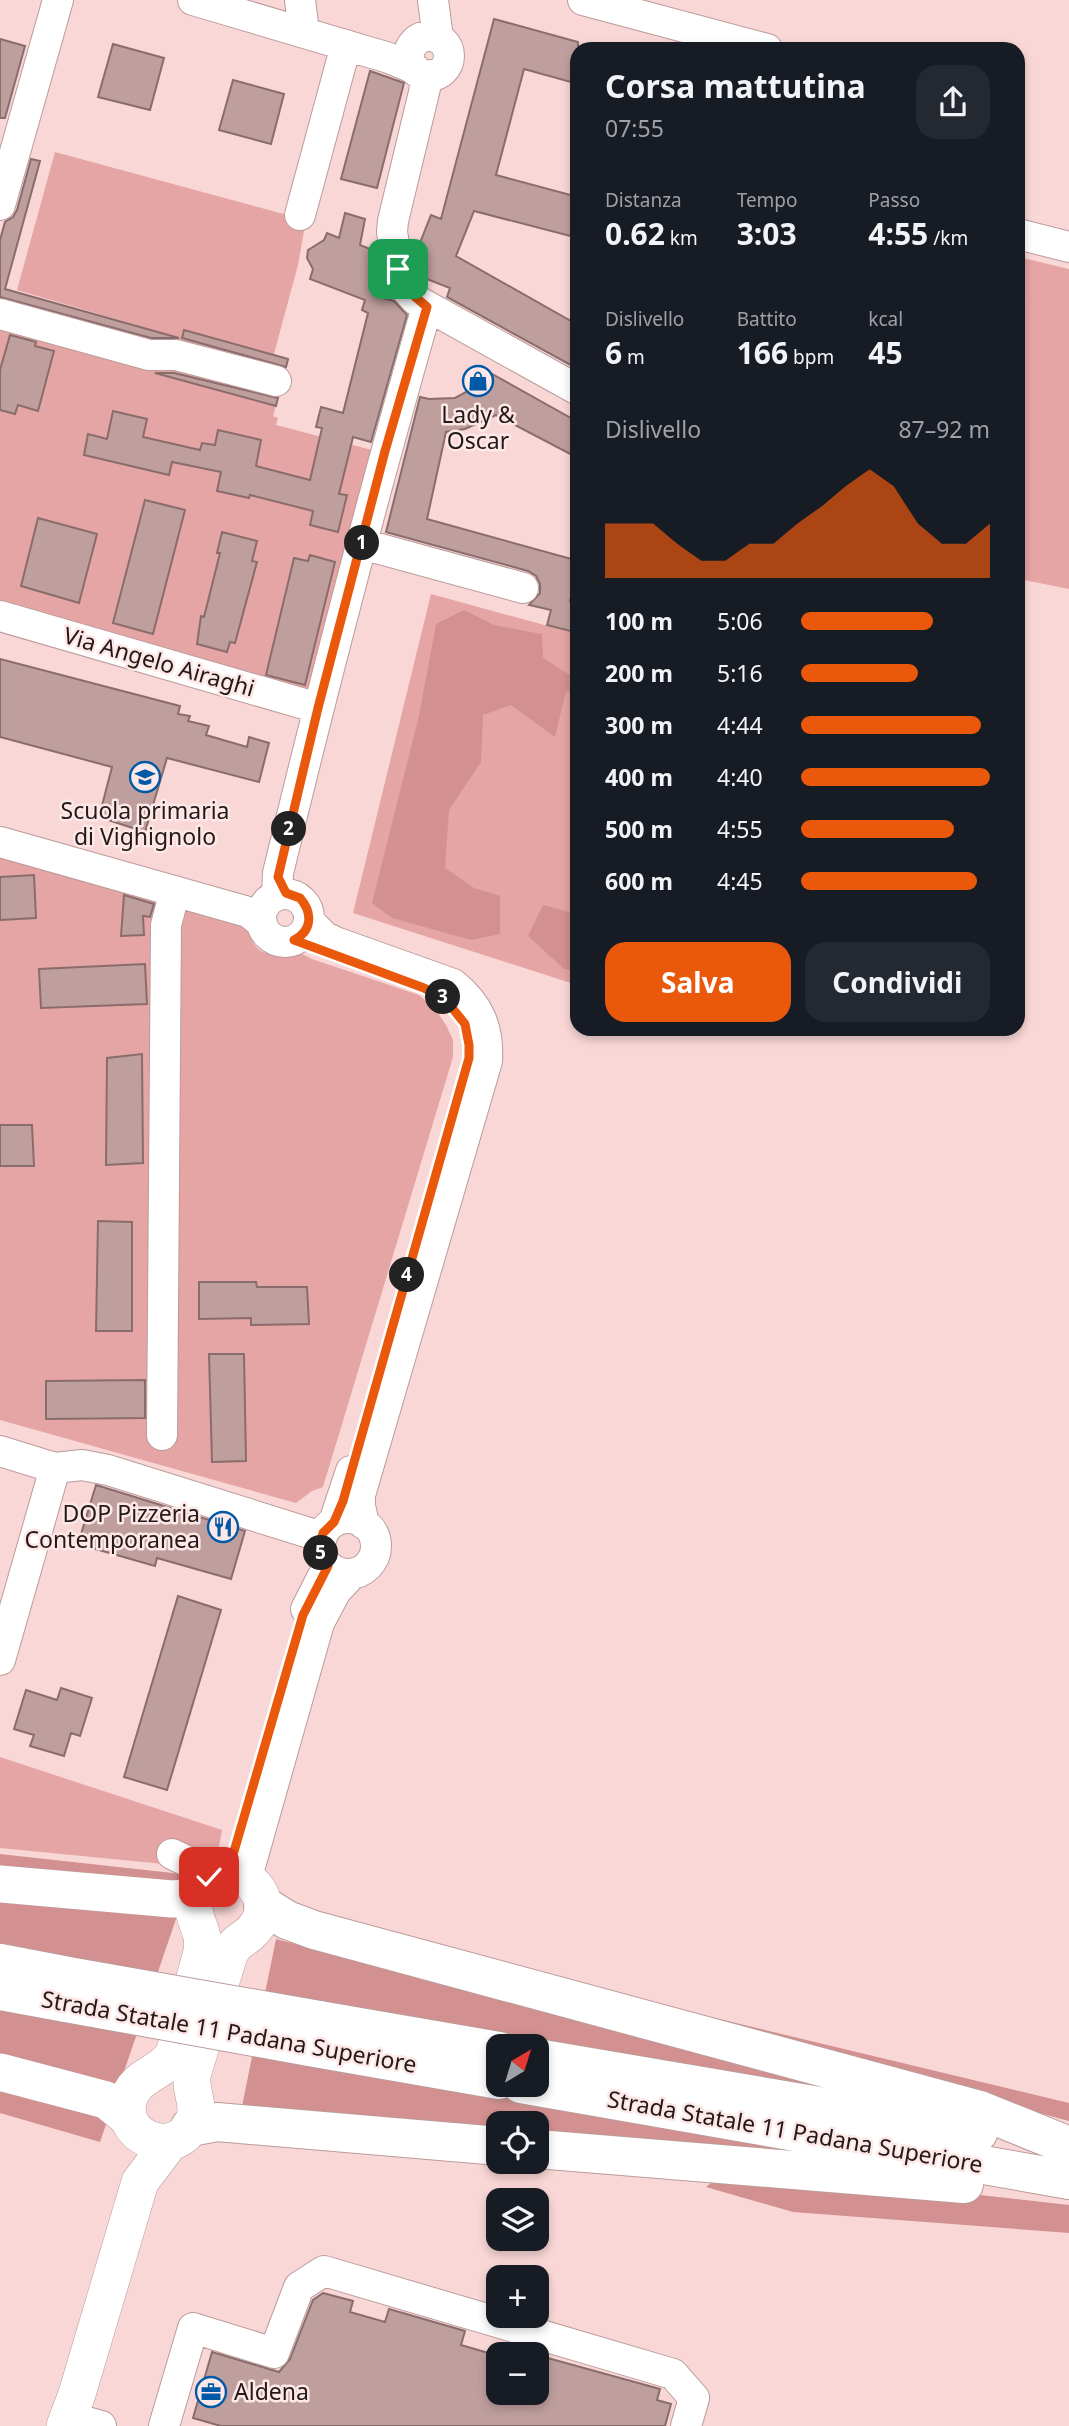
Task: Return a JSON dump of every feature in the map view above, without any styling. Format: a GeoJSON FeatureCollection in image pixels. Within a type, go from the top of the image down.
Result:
{"type":"FeatureCollection","features":[{"type":"Feature","properties":{"kind":"highway"},"geometry":{"type":"LineString","coordinates":[[229,1885],[287,1920],[314,1930],[980,2110],[1069,2148]]}},
{"type":"Feature","properties":{"kind":"highway","name":"Strada Statale 11 Padana Superiore"},"geometry":{"type":"LineString","coordinates":[[0,1963],[67,1989],[317,2034],[486,2077]]}},
{"type":"Feature","properties":{"kind":"highway","name":"Strada Statale 11 Padana Superiore"},"geometry":{"type":"LineString","coordinates":[[0,1991],[67,1989]]}},
{"type":"Feature","properties":{"kind":"highway","name":"Strada Statale 11 Padana Superiore"},"geometry":{"type":"LineString","coordinates":[[317,2034],[486,2050]]}},
{"type":"Feature","properties":{"kind":"highway","name":"Strada Statale 11 Padana Superiore"},"geometry":{"type":"LineString","coordinates":[[550,2060],[1069,2148]]}},
{"type":"Feature","properties":{"kind":"highway","name":"Strada Statale 11 Padana Superiore"},"geometry":{"type":"LineString","coordinates":[[550,2089],[1069,2182]]}},
{"type":"Feature","properties":{"kind":"highway"},"geometry":{"type":"LineString","coordinates":[[180,2134],[218,2122],[486,2145]]}},
{"type":"Feature","properties":{"kind":"highway"},"geometry":{"type":"LineString","coordinates":[[549,2150],[972,2185],[1069,2182]]}},
{"type":"Feature","properties":{"kind":"main road"},"geometry":{"type":"LineString","coordinates":[[0,1884],[172,1899],[186,1898],[229,1885]]}},
{"type":"Feature","properties":{"kind":"main road"},"geometry":{"type":"LineString","coordinates":[[141,2182],[127,2102],[134,2086],[167,2065],[174,2054],[204,1940],[194,1908],[229,1885]]}},
{"type":"Feature","properties":{"kind":"main road"},"geometry":{"type":"LineString","coordinates":[[76,2418],[141,2182],[180,2134],[196,2108],[191,2090],[192,2075],[229,1955],[233,1944],[256,1928],[260,1919],[229,1885]]}},
{"type":"Feature","properties":{"kind":"main road"},"geometry":{"type":"LineString","coordinates":[[0,2072],[106,2100],[150,2141],[180,2134]]}},
{"type":"Feature","properties":{"kind":"street"},"geometry":{"type":"LineString","coordinates":[[0,205],[11,127],[58,0]]}},
{"type":"Feature","properties":{"kind":"street"},"geometry":{"type":"LineString","coordinates":[[193,0],[346,45],[423,49],[392,232],[404,287],[427,307],[570,386]]}},
{"type":"Feature","properties":{"kind":"street"},"geometry":{"type":"LineString","coordinates":[[300,0],[304,32]]}},
{"type":"Feature","properties":{"kind":"street"},"geometry":{"type":"LineString","coordinates":[[583,0],[741,42]]}},
{"type":"Feature","properties":{"kind":"street"},"geometry":{"type":"LineString","coordinates":[[300,215],[346,45]]}},
{"type":"Feature","properties":{"kind":"street"},"geometry":{"type":"LineString","coordinates":[[1025,236],[1069,247]]}},
{"type":"Feature","properties":{"kind":"street"},"geometry":{"type":"LineString","coordinates":[[301,930],[279,941],[271,937],[269,902],[385,451],[427,307]]}},
{"type":"Feature","properties":{"kind":"street"},"geometry":{"type":"LineString","coordinates":[[0,314],[149,355],[176,355],[276,381]]}},
{"type":"Feature","properties":{"kind":"street"},"geometry":{"type":"LineString","coordinates":[[362,544],[523,587]]}},
{"type":"Feature","properties":{"kind":"street","name":"Via Angelo Airaghi"},"geometry":{"type":"LineString","coordinates":[[0,615],[318,708]]}},
{"type":"Feature","properties":{"kind":"street"},"geometry":{"type":"LineString","coordinates":[[0,842],[175,891],[269,902],[300,898],[306,906],[301,930]]}},
{"type":"Feature","properties":{"kind":"street"},"geometry":{"type":"LineString","coordinates":[[162,1435],[166,925],[175,891]]}},
{"type":"Feature","properties":{"kind":"street"},"geometry":{"type":"LineString","coordinates":[[301,930],[445,999],[460,1015],[487,1061],[360,1495],[364,1524],[374,1536],[375,1549],[369,1565],[340,1570]]}},
{"type":"Feature","properties":{"kind":"street"},"geometry":{"type":"LineString","coordinates":[[340,1570],[320,1548],[346,1488],[469,1058],[479,1045]]}},
{"type":"Feature","properties":{"kind":"street"},"geometry":{"type":"LineString","coordinates":[[0,1451],[55,1468],[82,1465],[108,1470],[328,1529],[352,1519],[364,1524]]}},
{"type":"Feature","properties":{"kind":"street"},"geometry":{"type":"LineString","coordinates":[[0,1660],[55,1468]]}},
{"type":"Feature","properties":{"kind":"street"},"geometry":{"type":"LineString","coordinates":[[172,1854],[229,1885],[319,1623],[336,1591],[340,1570]]}},
{"type":"Feature","properties":{"kind":"street"},"geometry":{"type":"LineString","coordinates":[[164,2426],[193,2328],[274,2353],[299,2287],[324,2271],[673,2374],[694,2398],[686,2426]]}},
{"type":"Feature","properties":{"kind":"shaded area"},"geometry":{"type":"Polygon","coordinates":[[[55,152],[306,220],[298,265],[274,354],[289,359],[273,416],[278,418],[276,425],[372,450],[315,687],[300,692],[0,601],[0,288],[150,329],[17,290],[55,152]]]}},
{"type":"Feature","properties":{"kind":"shaded area"},"geometry":{"type":"Polygon","coordinates":[[[1025,258],[1069,269],[1069,589],[1025,580],[1025,299],[1029,284],[1025,299],[1025,258]]]}},
{"type":"Feature","properties":{"kind":"shaded area"},"geometry":{"type":"Polygon","coordinates":[[[431,594],[570,632],[570,983],[353,913],[431,594]]]}},
{"type":"Feature","properties":{"kind":"shaded area"},"geometry":{"type":"Polygon","coordinates":[[[464,610],[494,625],[542,634],[543,658],[570,675],[570,692],[566,691],[555,737],[511,705],[483,715],[481,762],[449,810],[445,868],[474,888],[500,896],[500,934],[471,940],[392,918],[372,903],[419,716],[436,624],[464,610]]]}},
{"type":"Feature","properties":{"kind":"shaded area"},"geometry":{"type":"Polygon","coordinates":[[[0,855],[160,899],[183,912],[197,910],[248,925],[253,943],[263,952],[277,954],[294,950],[312,959],[419,995],[436,1010],[453,1040],[453,1057],[323,1487],[312,1491],[296,1503],[0,1420],[0,855]]]}},
{"type":"Feature","properties":{"kind":"shaded area"},"geometry":{"type":"Polygon","coordinates":[[[543,905],[570,912],[570,970],[564,969],[528,936],[543,905]]]}},
{"type":"Feature","properties":{"kind":"shaded area"},"geometry":{"type":"Polygon","coordinates":[[[0,1757],[222,1830],[215,1869],[0,1848],[0,1757]]]}},
{"type":"Feature","properties":{"kind":"shaded area"},"geometry":{"type":"Polygon","coordinates":[[[0,1854],[191,1875],[100,2142],[0,2113],[0,1854]]]}},
{"type":"Feature","properties":{"kind":"shaded area"},"geometry":{"type":"Polygon","coordinates":[[[276,1939],[919,2111],[919,2171],[549,2141],[549,2111],[486,2111],[486,2136],[240,2116],[276,1939]]]}},
{"type":"Feature","properties":{"kind":"shaded area"},"geometry":{"type":"Polygon","coordinates":[[[444,1953],[1069,2103],[1069,2121],[444,1953]]]}},
{"type":"Feature","properties":{"kind":"shaded area"},"geometry":{"type":"Polygon","coordinates":[[[720,2176],[962,2193],[1069,2205],[1069,2233],[793,2212],[706,2187],[720,2176]]]}},
{"type":"Feature","properties":{"kind":"building"},"geometry":{"type":"Polygon","coordinates":[[[494,19],[578,42],[570,42],[570,82],[524,69],[496,175],[570,195],[570,236],[474,211],[456,256],[570,320],[570,365],[447,297],[450,288],[419,276],[414,258],[431,215],[441,219],[494,19]]]}},
{"type":"Feature","properties":{"kind":"building"},"geometry":{"type":"Polygon","coordinates":[[[0,39],[25,46],[5,118],[0,118],[0,39]]]}},
{"type":"Feature","properties":{"kind":"building"},"geometry":{"type":"Polygon","coordinates":[[[113,44],[164,58],[150,110],[98,97],[113,44]]]}},
{"type":"Feature","properties":{"kind":"building"},"geometry":{"type":"Polygon","coordinates":[[[370,71],[404,83],[377,188],[341,179],[370,71]]]}},
{"type":"Feature","properties":{"kind":"building"},"geometry":{"type":"Polygon","coordinates":[[[233,80],[284,94],[271,144],[219,130],[233,80]]]}},
{"type":"Feature","properties":{"kind":"building"},"geometry":{"type":"Polygon","coordinates":[[[31,159],[40,161],[5,289],[179,338],[151,338],[0,297],[0,240],[5,222],[13,217],[17,210],[31,159]]]}},
{"type":"Feature","properties":{"kind":"building"},"geometry":{"type":"Polygon","coordinates":[[[345,213],[365,219],[360,245],[377,252],[385,287],[382,298],[394,301],[407,315],[371,442],[353,437],[339,494],[347,495],[338,532],[310,525],[313,511],[250,495],[249,498],[217,491],[221,472],[172,462],[169,475],[84,455],[88,434],[107,439],[113,411],[147,419],[143,437],[200,450],[202,443],[215,445],[218,430],[261,440],[256,466],[310,480],[322,428],[316,427],[321,407],[343,413],[368,313],[362,310],[365,300],[310,279],[313,269],[307,258],[308,250],[324,240],[327,233],[339,238],[345,213]]]}},
{"type":"Feature","properties":{"kind":"building"},"geometry":{"type":"Polygon","coordinates":[[[184,330],[288,359],[286,367],[182,338],[184,330]]]}},
{"type":"Feature","properties":{"kind":"building"},"geometry":{"type":"Polygon","coordinates":[[[10,335],[36,342],[35,346],[54,351],[38,411],[18,405],[15,414],[0,410],[0,370],[10,335]]]}},
{"type":"Feature","properties":{"kind":"building"},"geometry":{"type":"Polygon","coordinates":[[[485,370],[570,418],[570,454],[496,415],[465,429],[446,432],[427,519],[570,559],[570,631],[547,625],[551,610],[529,605],[540,593],[540,584],[536,576],[528,571],[386,532],[420,397],[455,398],[468,391],[485,370]]]}},
{"type":"Feature","properties":{"kind":"building"},"geometry":{"type":"Polygon","coordinates":[[[155,373],[174,373],[278,398],[276,406],[155,373]]]}},
{"type":"Feature","properties":{"kind":"building"},"geometry":{"type":"Polygon","coordinates":[[[145,500],[185,510],[153,634],[113,623],[145,500]]]}},
{"type":"Feature","properties":{"kind":"building"},"geometry":{"type":"Polygon","coordinates":[[[38,518],[97,534],[79,603],[21,586],[38,518]]]}},
{"type":"Feature","properties":{"kind":"building"},"geometry":{"type":"Polygon","coordinates":[[[222,532],[257,541],[252,561],[257,562],[235,643],[230,642],[227,652],[197,644],[201,616],[204,617],[220,553],[217,553],[222,532]]]}},
{"type":"Feature","properties":{"kind":"building"},"geometry":{"type":"Polygon","coordinates":[[[310,555],[335,562],[305,685],[266,675],[294,558],[308,561],[310,555]]]}},
{"type":"Feature","properties":{"kind":"building"},"geometry":{"type":"Polygon","coordinates":[[[0,659],[180,706],[178,714],[190,716],[188,721],[209,726],[206,735],[247,747],[249,737],[269,743],[259,782],[167,758],[145,832],[99,817],[112,767],[0,737],[0,659]]]}},
{"type":"Feature","properties":{"kind":"building"},"geometry":{"type":"Polygon","coordinates":[[[34,875],[36,918],[0,920],[0,877],[34,875]]]}},
{"type":"Feature","properties":{"kind":"building"},"geometry":{"type":"Polygon","coordinates":[[[124,895],[154,904],[150,917],[143,916],[144,935],[121,936],[124,895]]]}},
{"type":"Feature","properties":{"kind":"building"},"geometry":{"type":"Polygon","coordinates":[[[145,964],[147,1004],[41,1008],[39,969],[145,964]]]}},
{"type":"Feature","properties":{"kind":"building"},"geometry":{"type":"Polygon","coordinates":[[[142,1054],[143,1163],[106,1165],[107,1058],[142,1054]]]}},
{"type":"Feature","properties":{"kind":"building"},"geometry":{"type":"Polygon","coordinates":[[[0,1125],[32,1125],[34,1166],[0,1166],[0,1125]]]}},
{"type":"Feature","properties":{"kind":"building"},"geometry":{"type":"Polygon","coordinates":[[[98,1221],[132,1222],[132,1331],[96,1331],[98,1221]]]}},
{"type":"Feature","properties":{"kind":"building"},"geometry":{"type":"Polygon","coordinates":[[[199,1282],[256,1282],[257,1287],[307,1287],[309,1324],[251,1325],[251,1318],[199,1319],[199,1282]]]}},
{"type":"Feature","properties":{"kind":"building"},"geometry":{"type":"Polygon","coordinates":[[[209,1354],[244,1354],[246,1461],[212,1462],[209,1354]]]}},
{"type":"Feature","properties":{"kind":"building"},"geometry":{"type":"Polygon","coordinates":[[[145,1380],[145,1418],[46,1419],[46,1381],[145,1380]]]}},
{"type":"Feature","properties":{"kind":"building"},"geometry":{"type":"Polygon","coordinates":[[[96,1485],[245,1531],[231,1579],[157,1558],[155,1566],[78,1544],[96,1485]]]}},
{"type":"Feature","properties":{"kind":"building"},"geometry":{"type":"Polygon","coordinates":[[[178,1596],[221,1610],[167,1790],[124,1777],[178,1596]]]}},
{"type":"Feature","properties":{"kind":"building"},"geometry":{"type":"Polygon","coordinates":[[[61,1688],[92,1698],[80,1736],[71,1733],[64,1756],[30,1746],[34,1735],[14,1729],[26,1690],[57,1700],[61,1688]]]}},
{"type":"Feature","properties":{"kind":"building"},"geometry":{"type":"Polygon","coordinates":[[[323,2293],[353,2301],[350,2312],[385,2322],[389,2309],[465,2331],[461,2345],[486,2352],[486,2405],[549,2405],[549,2358],[660,2389],[657,2400],[671,2404],[665,2426],[221,2426],[193,2418],[212,2352],[279,2372],[290,2359],[313,2300],[323,2293]]]}},
{"type":"Feature","properties":{"kind":"place","name":"Lady & Oscar"},"geometry":{"type":"Point","coordinates":[478,381]}},
{"type":"Feature","properties":{"kind":"place","name":"Scuola primaria di Vighignolo"},"geometry":{"type":"Point","coordinates":[145,777]}},
{"type":"Feature","properties":{"kind":"place","name":"DOP Pizzeria Contemporanea"},"geometry":{"type":"Point","coordinates":[223,1527]}},
{"type":"Feature","properties":{"kind":"place","name":"Aldena"},"geometry":{"type":"Point","coordinates":[211,2392]}},
{"type":"Feature","properties":{"kind":"route"},"geometry":{"type":"LineString","coordinates":[[209,1877],[228,1872],[303,1615],[328,1566],[321,1556],[320,1543],[323,1533],[334,1522],[343,1501],[469,1058],[465,1024],[445,999],[435,992],[294,940],[305,933],[310,915],[300,898],[286,893],[278,877],[318,708],[385,451],[427,307],[404,287],[398,269]]}}]}
